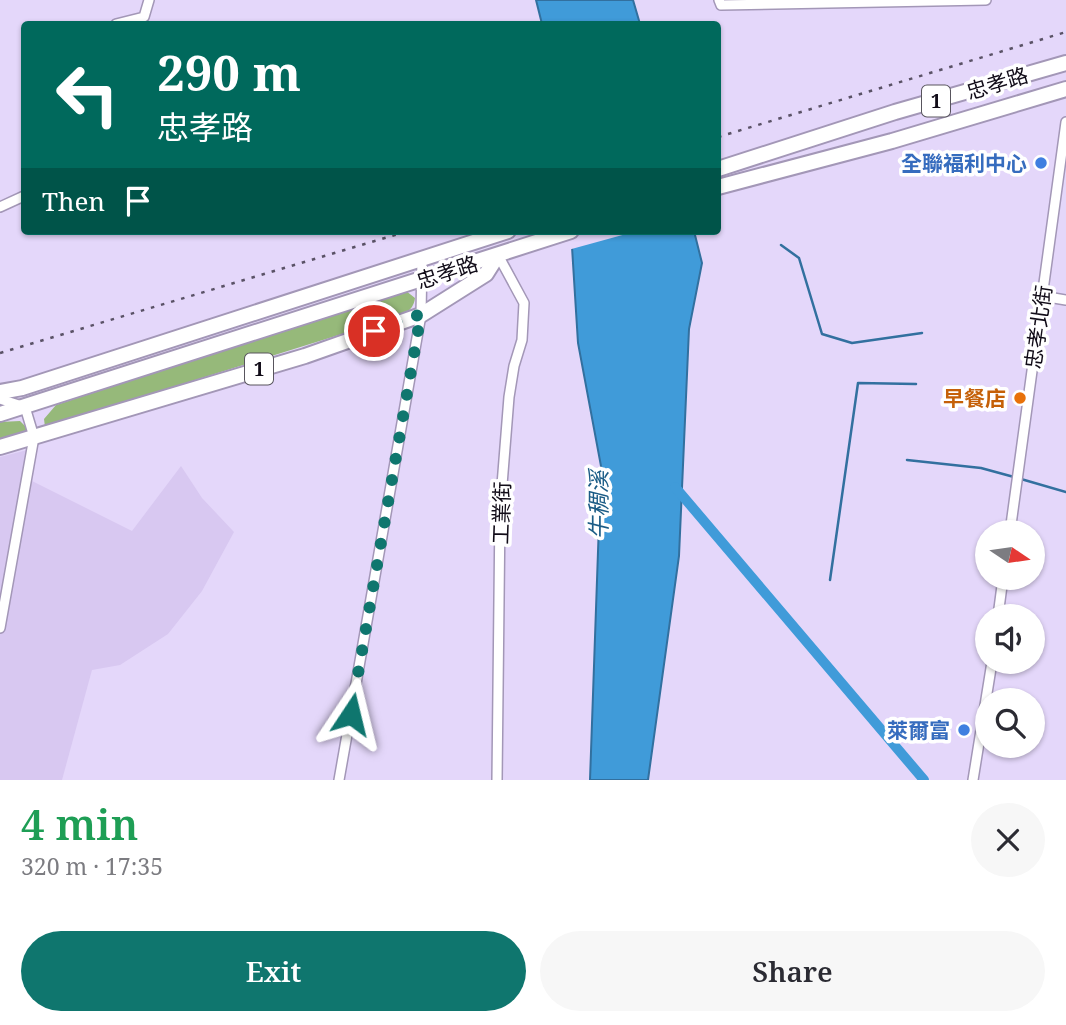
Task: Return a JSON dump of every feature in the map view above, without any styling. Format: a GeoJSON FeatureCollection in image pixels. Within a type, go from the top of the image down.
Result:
{"type":"FeatureCollection","features":[{"type":"Feature","properties":{"kind":"main road","name":"忠孝路"},"geometry":{"type":"LineString","coordinates":[[721,168],[895,112],[1066,63]]}},
{"type":"Feature","properties":{"kind":"main road","name":"忠孝路"},"geometry":{"type":"LineString","coordinates":[[721,186],[815,159],[891,141],[1066,89]]}},
{"type":"Feature","properties":{"kind":"main road","name":"忠孝路"},"geometry":{"type":"LineString","coordinates":[[0,392],[22,388],[495,235]]}},
{"type":"Feature","properties":{"kind":"main road","name":"1"},"geometry":{"type":"LineString","coordinates":[[498,255],[557,235]]}},
{"type":"Feature","properties":{"kind":"main road","name":"忠孝路"},"geometry":{"type":"LineString","coordinates":[[0,414],[498,255]]}},
{"type":"Feature","properties":{"kind":"main road","name":"忠孝路"},"geometry":{"type":"LineString","coordinates":[[0,447],[305,356],[421,314],[486,274],[498,255]]}},
{"type":"Feature","properties":{"kind":"street"},"geometry":{"type":"LineString","coordinates":[[128,21],[144,17],[149,0]]}},
{"type":"Feature","properties":{"kind":"street"},"geometry":{"type":"LineString","coordinates":[[719,0],[721,5],[984,0]]}},
{"type":"Feature","properties":{"kind":"street","name":"忠孝北街"},"geometry":{"type":"LineString","coordinates":[[1012,520],[1066,122]]}},
{"type":"Feature","properties":{"kind":"street"},"geometry":{"type":"LineString","coordinates":[[0,207],[21,197]]}},
{"type":"Feature","properties":{"kind":"street","name":"工業街"},"geometry":{"type":"LineString","coordinates":[[497,780],[500,510],[509,397],[522,340],[524,303],[498,255]]}},
{"type":"Feature","properties":{"kind":"street"},"geometry":{"type":"LineString","coordinates":[[340,780],[421,314],[422,257]]}},
{"type":"Feature","properties":{"kind":"street"},"geometry":{"type":"LineString","coordinates":[[1042,296],[1066,300]]}},
{"type":"Feature","properties":{"kind":"street"},"geometry":{"type":"LineString","coordinates":[[0,399],[25,407],[34,437],[0,628]]}},
{"type":"Feature","properties":{"kind":"street"},"geometry":{"type":"LineString","coordinates":[[973,780],[990,674]]}},
{"type":"Feature","properties":{"kind":"shaded area"},"geometry":{"type":"Polygon","coordinates":[[[35,448],[30,480],[132,531],[181,466],[202,498],[234,532],[202,591],[168,634],[120,665],[92,670],[62,780],[0,780],[0,457],[35,448]]]}},
{"type":"Feature","properties":{"kind":"green space"},"geometry":{"type":"Polygon","coordinates":[[[406,291],[415,298],[412,307],[390,319],[45,427],[44,419],[56,405],[406,291]]]}},
{"type":"Feature","properties":{"kind":"green space"},"geometry":{"type":"Polygon","coordinates":[[[20,421],[29,430],[0,440],[0,422],[20,421]]]}},
{"type":"Feature","properties":{"kind":"water"},"geometry":{"type":"Polygon","coordinates":[[[536,0],[633,0],[639,21],[541,21],[536,0]]]}},
{"type":"Feature","properties":{"kind":"water"},"geometry":{"type":"Polygon","coordinates":[[[571,235],[695,235],[702,263],[689,329],[679,556],[648,780],[590,780],[601,466],[578,343],[571,235]]]}},
{"type":"Feature","properties":{"kind":"pier"},"geometry":{"type":"Polygon","coordinates":[[[567,235],[622,235],[568,250],[567,235]]]}},
{"type":"Feature","properties":{"kind":"waterway"},"geometry":{"type":"LineString","coordinates":[[781,245],[799,258],[822,334],[852,343],[922,333]]}},
{"type":"Feature","properties":{"kind":"waterway"},"geometry":{"type":"LineString","coordinates":[[830,580],[858,383],[916,384]]}},
{"type":"Feature","properties":{"kind":"waterway"},"geometry":{"type":"LineString","coordinates":[[907,460],[981,468],[1014,477]]}},
{"type":"Feature","properties":{"kind":"waterway"},"geometry":{"type":"LineString","coordinates":[[1021,479],[1066,492]]}},
{"type":"Feature","properties":{"kind":"waterway"},"geometry":{"type":"LineString","coordinates":[[675,487],[924,780]]}},
{"type":"Feature","properties":{"kind":"railway"},"geometry":{"type":"LineString","coordinates":[[721,136],[1066,32]]}},
{"type":"Feature","properties":{"kind":"railway"},"geometry":{"type":"LineString","coordinates":[[0,353],[395,235]]}},
{"type":"Feature","properties":{"kind":"place","name":"全聯福利中心"},"geometry":{"type":"Point","coordinates":[1041,163]}},
{"type":"Feature","properties":{"kind":"place","name":"早餐店"},"geometry":{"type":"Point","coordinates":[1020,398]}},
{"type":"Feature","properties":{"kind":"place","name":"萊爾富"},"geometry":{"type":"Point","coordinates":[964,730]}},
{"type":"Feature","properties":{"kind":"route"},"geometry":{"type":"LineString","coordinates":[[351,714],[421,314],[374,331]]}},
{"type":"Feature","properties":{"kind":"water label","name":"牛稠溪"},"geometry":{"type":"Point","coordinates":[598,505]}}]}
